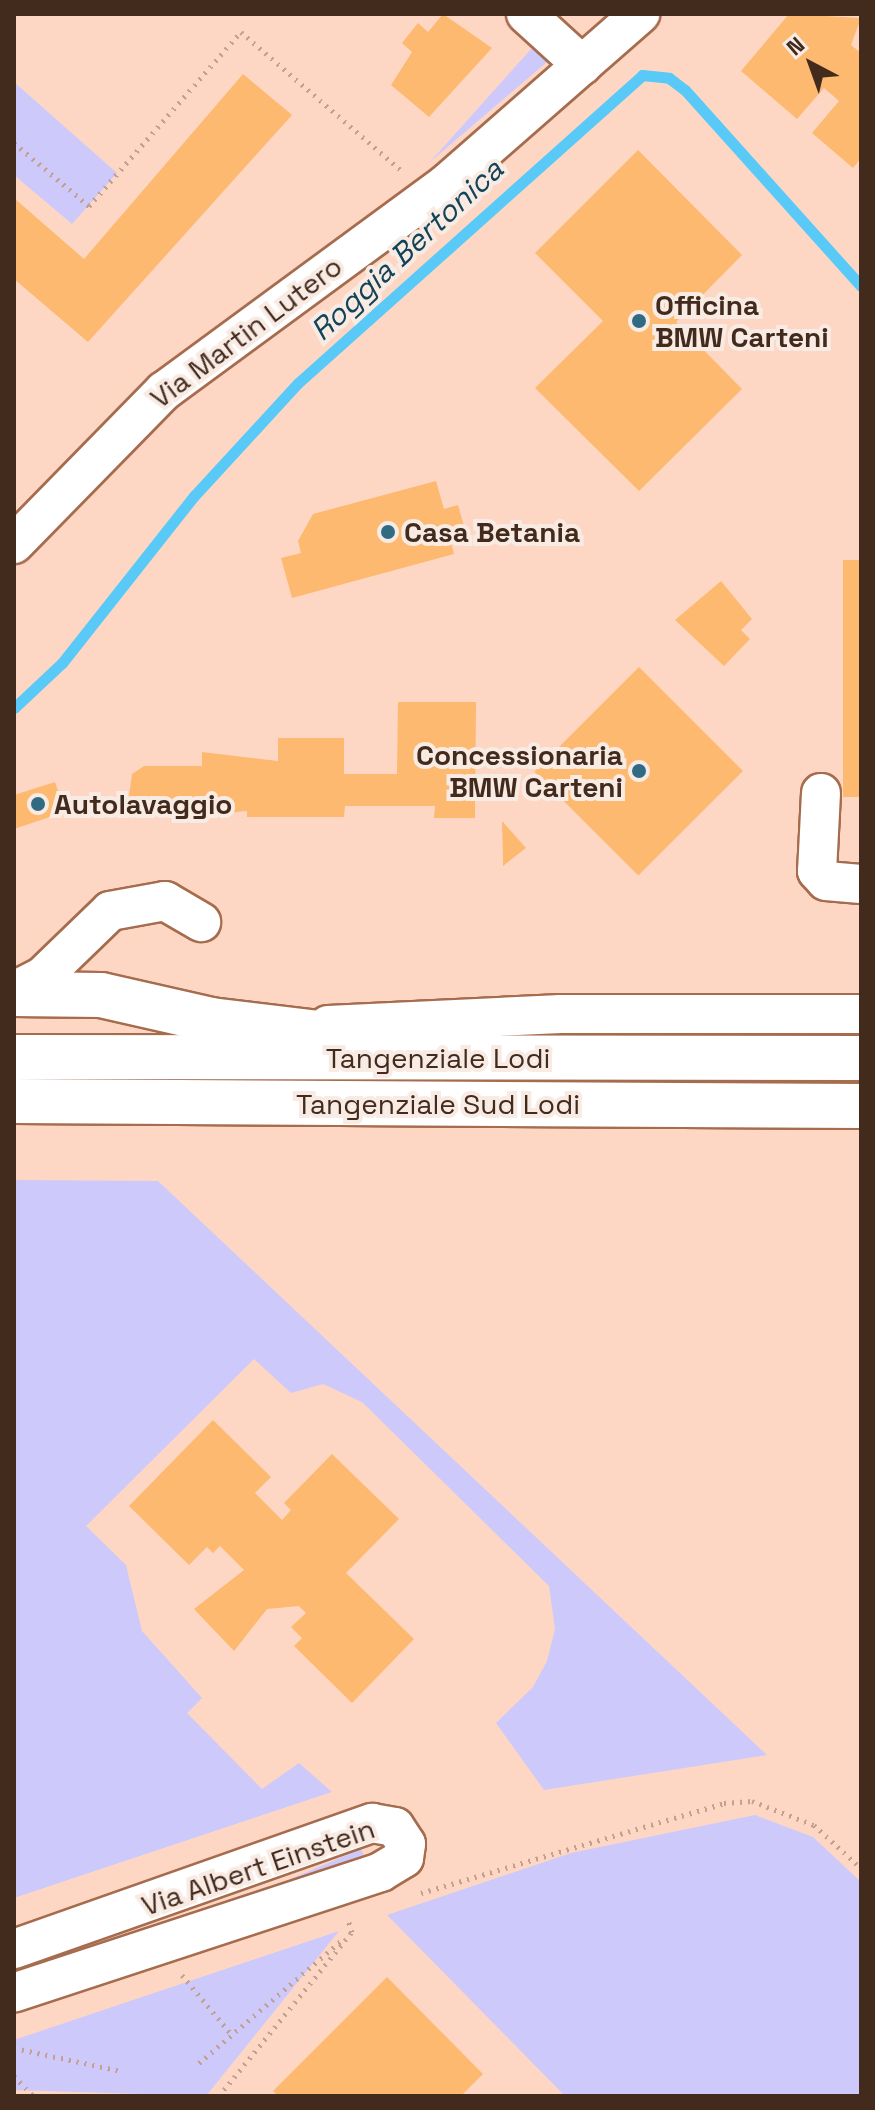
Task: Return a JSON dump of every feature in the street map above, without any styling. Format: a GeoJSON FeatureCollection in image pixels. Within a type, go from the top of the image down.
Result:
{"type":"FeatureCollection","features":[{"type":"Feature","properties":{"kind":"highway"},"geometry":{"type":"LineString","coordinates":[[14,992],[90,994],[211,1020],[305,1026],[423,1058]]}},
{"type":"Feature","properties":{"kind":"highway","name":"Tangenziale Lodi"},"geometry":{"type":"LineString","coordinates":[[14,1057],[861,1058]]}},
{"type":"Feature","properties":{"kind":"highway","name":"Tangenziale Sud Lodi"},"geometry":{"type":"LineString","coordinates":[[14,1101],[861,1106]]}},
{"type":"Feature","properties":{"kind":"street"},"geometry":{"type":"LineString","coordinates":[[526,14],[582,65]]}},
{"type":"Feature","properties":{"kind":"street","name":"Via Martin Lutero"},"geometry":{"type":"LineString","coordinates":[[14,544],[164,391],[430,195],[640,14]]}},
{"type":"Feature","properties":{"kind":"street"},"geometry":{"type":"LineString","coordinates":[[821,793],[817,871],[826,881],[861,884]]}},
{"type":"Feature","properties":{"kind":"street"},"geometry":{"type":"LineString","coordinates":[[14,992],[68,951],[110,911],[131,903],[165,901],[201,922]]}},
{"type":"Feature","properties":{"kind":"street"},"geometry":{"type":"LineString","coordinates":[[68,951],[69,980],[90,994]]}},
{"type":"Feature","properties":{"kind":"street"},"geometry":{"type":"LineString","coordinates":[[305,1026],[538,1015],[861,1014]]}},
{"type":"Feature","properties":{"kind":"street"},"geometry":{"type":"LineString","coordinates":[[423,1058],[538,1015]]}},
{"type":"Feature","properties":{"kind":"street","name":"Via Albert Einstein"},"geometry":{"type":"LineString","coordinates":[[14,1949],[372,1823],[395,1827],[406,1844],[404,1858],[381,1872],[14,1993]]}},
{"type":"Feature","properties":{"kind":"path"},"geometry":{"type":"LineString","coordinates":[[14,143],[89,206],[241,32],[430,195]]}},
{"type":"Feature","properties":{"kind":"path"},"geometry":{"type":"LineString","coordinates":[[412,1896],[724,1803],[752,1801],[814,1825],[861,1868]]}},
{"type":"Feature","properties":{"kind":"path"},"geometry":{"type":"LineString","coordinates":[[332,1922],[355,1914]]}},
{"type":"Feature","properties":{"kind":"path"},"geometry":{"type":"LineString","coordinates":[[347,1917],[352,1932]]}},
{"type":"Feature","properties":{"kind":"path"},"geometry":{"type":"LineString","coordinates":[[199,2063],[352,1932]]}},
{"type":"Feature","properties":{"kind":"path"},"geometry":{"type":"LineString","coordinates":[[219,2096],[352,1932]]}},
{"type":"Feature","properties":{"kind":"path"},"geometry":{"type":"LineString","coordinates":[[165,1976],[195,1966]]}},
{"type":"Feature","properties":{"kind":"path"},"geometry":{"type":"LineString","coordinates":[[180,1971],[232,2035]]}},
{"type":"Feature","properties":{"kind":"path"},"geometry":{"type":"LineString","coordinates":[[14,2048],[121,2071]]}},
{"type":"Feature","properties":{"kind":"path"},"geometry":{"type":"LineString","coordinates":[[14,2076],[33,2096]]}},
{"type":"Feature","properties":{"kind":"shaded area"},"geometry":{"type":"Polygon","coordinates":[[[532,48],[547,62],[430,162],[532,48]]]}},
{"type":"Feature","properties":{"kind":"shaded area"},"geometry":{"type":"Polygon","coordinates":[[[14,82],[117,173],[72,224],[14,175],[14,82]]]}},
{"type":"Feature","properties":{"kind":"shaded area"},"geometry":{"type":"Polygon","coordinates":[[[14,1180],[158,1181],[767,1755],[544,1790],[496,1723],[533,1687],[547,1661],[555,1629],[549,1586],[362,1402],[323,1384],[291,1393],[254,1359],[86,1526],[126,1565],[142,1631],[202,1698],[187,1713],[262,1789],[299,1763],[332,1792],[14,1898],[14,1180]]]}},
{"type":"Feature","properties":{"kind":"shaded area"},"geometry":{"type":"Polygon","coordinates":[[[755,1815],[813,1837],[861,1882],[861,2096],[565,2096],[387,1915],[571,1853],[755,1815]]]}},
{"type":"Feature","properties":{"kind":"shaded area"},"geometry":{"type":"Polygon","coordinates":[[[361,1849],[364,1856],[27,1999],[24,1992],[361,1849]]]}},
{"type":"Feature","properties":{"kind":"shaded area"},"geometry":{"type":"Polygon","coordinates":[[[339,1931],[206,2096],[14,2090],[14,2040],[339,1931]]]}},
{"type":"Feature","properties":{"kind":"building"},"geometry":{"type":"Polygon","coordinates":[[[443,14],[492,48],[429,117],[391,85],[412,52],[402,43],[418,23],[428,32],[443,14]]]}},
{"type":"Feature","properties":{"kind":"building"},"geometry":{"type":"Polygon","coordinates":[[[789,14],[861,18],[851,45],[861,53],[861,158],[853,168],[812,133],[839,101],[824,88],[797,119],[741,71],[789,14]]]}},
{"type":"Feature","properties":{"kind":"building"},"geometry":{"type":"Polygon","coordinates":[[[243,74],[292,115],[88,342],[14,279],[14,198],[84,259],[243,74]]]}},
{"type":"Feature","properties":{"kind":"building","name":"Officina BMW Carteni"},"geometry":{"type":"Polygon","coordinates":[[[638,150],[742,255],[676,322],[742,389],[639,491],[535,388],[603,321],[535,253],[638,150]]]}},
{"type":"Feature","properties":{"kind":"building","name":"Casa Betania"},"geometry":{"type":"Polygon","coordinates":[[[436,481],[444,509],[458,505],[465,530],[449,534],[454,554],[292,598],[281,558],[301,553],[298,541],[313,514],[436,481]]]}},
{"type":"Feature","properties":{"kind":"building"},"geometry":{"type":"Polygon","coordinates":[[[843,560],[861,560],[861,797],[843,797],[843,560]]]}},
{"type":"Feature","properties":{"kind":"building"},"geometry":{"type":"Polygon","coordinates":[[[721,581],[752,619],[741,630],[750,639],[724,666],[675,620],[721,581]]]}},
{"type":"Feature","properties":{"kind":"building","name":"Concessionaria BMW Carteni"},"geometry":{"type":"Polygon","coordinates":[[[639,667],[743,771],[638,876],[534,772],[639,667]]]}},
{"type":"Feature","properties":{"kind":"building"},"geometry":{"type":"Polygon","coordinates":[[[398,702],[476,702],[475,818],[434,818],[435,806],[345,806],[344,817],[247,817],[247,811],[178,817],[177,811],[144,811],[129,796],[132,774],[144,766],[202,766],[202,752],[278,761],[278,738],[344,738],[344,774],[397,774],[398,702]]]}},
{"type":"Feature","properties":{"kind":"building","name":"Autolavaggio"},"geometry":{"type":"Polygon","coordinates":[[[55,782],[65,812],[14,829],[14,795],[55,782]]]}},
{"type":"Feature","properties":{"kind":"building"},"geometry":{"type":"Polygon","coordinates":[[[502,821],[526,848],[503,866],[503,858],[502,821]]]}},
{"type":"Feature","properties":{"kind":"building"},"geometry":{"type":"Polygon","coordinates":[[[213,1420],[271,1477],[255,1493],[282,1520],[291,1510],[284,1503],[332,1454],[399,1519],[346,1573],[414,1639],[352,1703],[294,1646],[302,1638],[291,1627],[306,1613],[299,1606],[267,1609],[234,1651],[194,1609],[244,1570],[220,1546],[213,1553],[207,1547],[189,1565],[129,1506],[213,1420]]]}},
{"type":"Feature","properties":{"kind":"building"},"geometry":{"type":"Polygon","coordinates":[[[387,1977],[483,2074],[461,2096],[278,2096],[273,2091],[387,1977]]]}},
{"type":"Feature","properties":{"kind":"waterway","name":"Roggia Bertonica"},"geometry":{"type":"LineString","coordinates":[[14,708],[62,663],[194,496],[298,383],[642,75],[669,78],[685,90],[861,286]]}},
{"type":"Feature","properties":{"kind":"place","name":"Officina BMW Carteni"},"geometry":{"type":"Point","coordinates":[639,321]}},
{"type":"Feature","properties":{"kind":"place","name":"Casa Betania"},"geometry":{"type":"Point","coordinates":[388,532]}},
{"type":"Feature","properties":{"kind":"place","name":"Concessionaria BMW Carteni"},"geometry":{"type":"Point","coordinates":[639,771]}},
{"type":"Feature","properties":{"kind":"place","name":"Autolavaggio"},"geometry":{"type":"Point","coordinates":[38,804]}}]}
